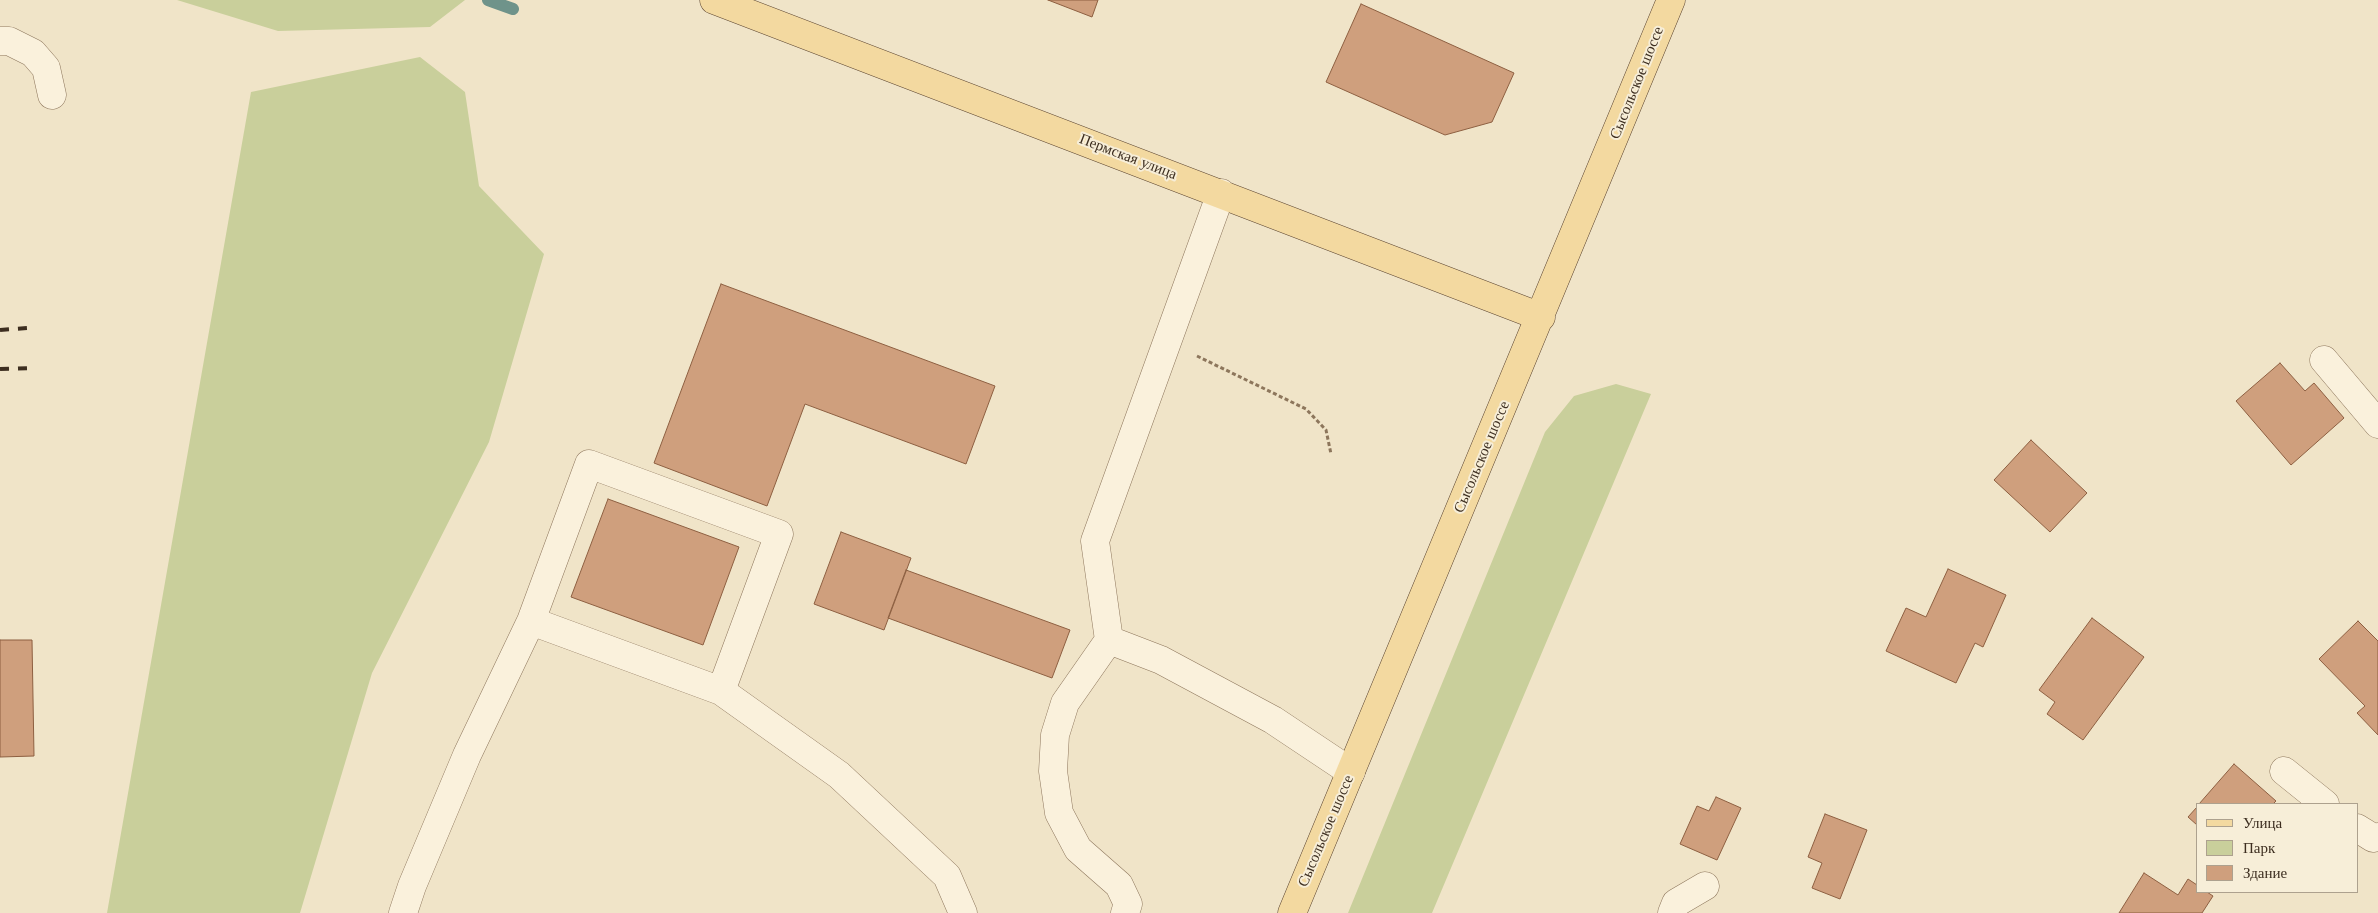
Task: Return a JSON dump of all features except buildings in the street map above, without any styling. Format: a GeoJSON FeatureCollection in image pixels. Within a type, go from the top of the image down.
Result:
{"type":"FeatureCollection","features":[{"type":"Feature","properties":{"kind":"main road","name":"Пермская улица"},"geometry":{"type":"LineString","coordinates":[[714,0],[1541,317]]}},
{"type":"Feature","properties":{"kind":"main road","name":"Сысольское шоссе"},"geometry":{"type":"LineString","coordinates":[[1292,913],[1671,0]]}},
{"type":"Feature","properties":{"kind":"street"},"geometry":{"type":"LineString","coordinates":[[0,41],[10,40],[33,53],[46,68],[52,95]]}},
{"type":"Feature","properties":{"kind":"street"},"geometry":{"type":"LineString","coordinates":[[1125,913],[1128,904],[1120,884],[1078,850],[1059,813],[1053,771],[1055,735],[1065,703],[1109,640],[1094,541],[1221,193]]}},
{"type":"Feature","properties":{"kind":"street"},"geometry":{"type":"LineString","coordinates":[[2324,360],[2378,424]]}},
{"type":"Feature","properties":{"kind":"street"},"geometry":{"type":"LineString","coordinates":[[403,913],[412,886],[467,755],[531,621],[589,464],[778,534],[721,691]]}},
{"type":"Feature","properties":{"kind":"street"},"geometry":{"type":"LineString","coordinates":[[531,621],[721,691],[846,782],[948,876],[963,913]]}},
{"type":"Feature","properties":{"kind":"street"},"geometry":{"type":"LineString","coordinates":[[1109,640],[1161,660],[1273,720],[1351,772]]}},
{"type":"Feature","properties":{"kind":"street"},"geometry":{"type":"LineString","coordinates":[[2284,771],[2324,803]]}},
{"type":"Feature","properties":{"kind":"street"},"geometry":{"type":"LineString","coordinates":[[2358,829],[2373,838],[2378,837]]}},
{"type":"Feature","properties":{"kind":"street"},"geometry":{"type":"LineString","coordinates":[[1672,913],[1676,903],[1705,886]]}},
{"type":"Feature","properties":{"kind":"path"},"geometry":{"type":"LineString","coordinates":[[1167,341],[1306,409],[1326,430],[1331,454]]}},
{"type":"Feature","properties":{"kind":"green space"},"geometry":{"type":"Polygon","coordinates":[[[177,0],[465,0],[430,27],[278,31],[177,0]]]}},
{"type":"Feature","properties":{"kind":"green space"},"geometry":{"type":"Polygon","coordinates":[[[420,57],[465,92],[479,186],[544,254],[489,442],[372,673],[300,913],[107,913],[251,92],[420,57]]]}},
{"type":"Feature","properties":{"kind":"green space"},"geometry":{"type":"Polygon","coordinates":[[[1616,384],[1651,394],[1432,913],[1348,913],[1545,432],[1574,396],[1616,384]]]}},
{"type":"Feature","properties":{"kind":"waterway"},"geometry":{"type":"LineString","coordinates":[[488,0],[513,9]]}},
{"type":"Feature","properties":{"kind":"railway"},"geometry":{"type":"LineString","coordinates":[[0,330],[28,328]]}},
{"type":"Feature","properties":{"kind":"railway"},"geometry":{"type":"LineString","coordinates":[[0,369],[31,368]]}}]}
